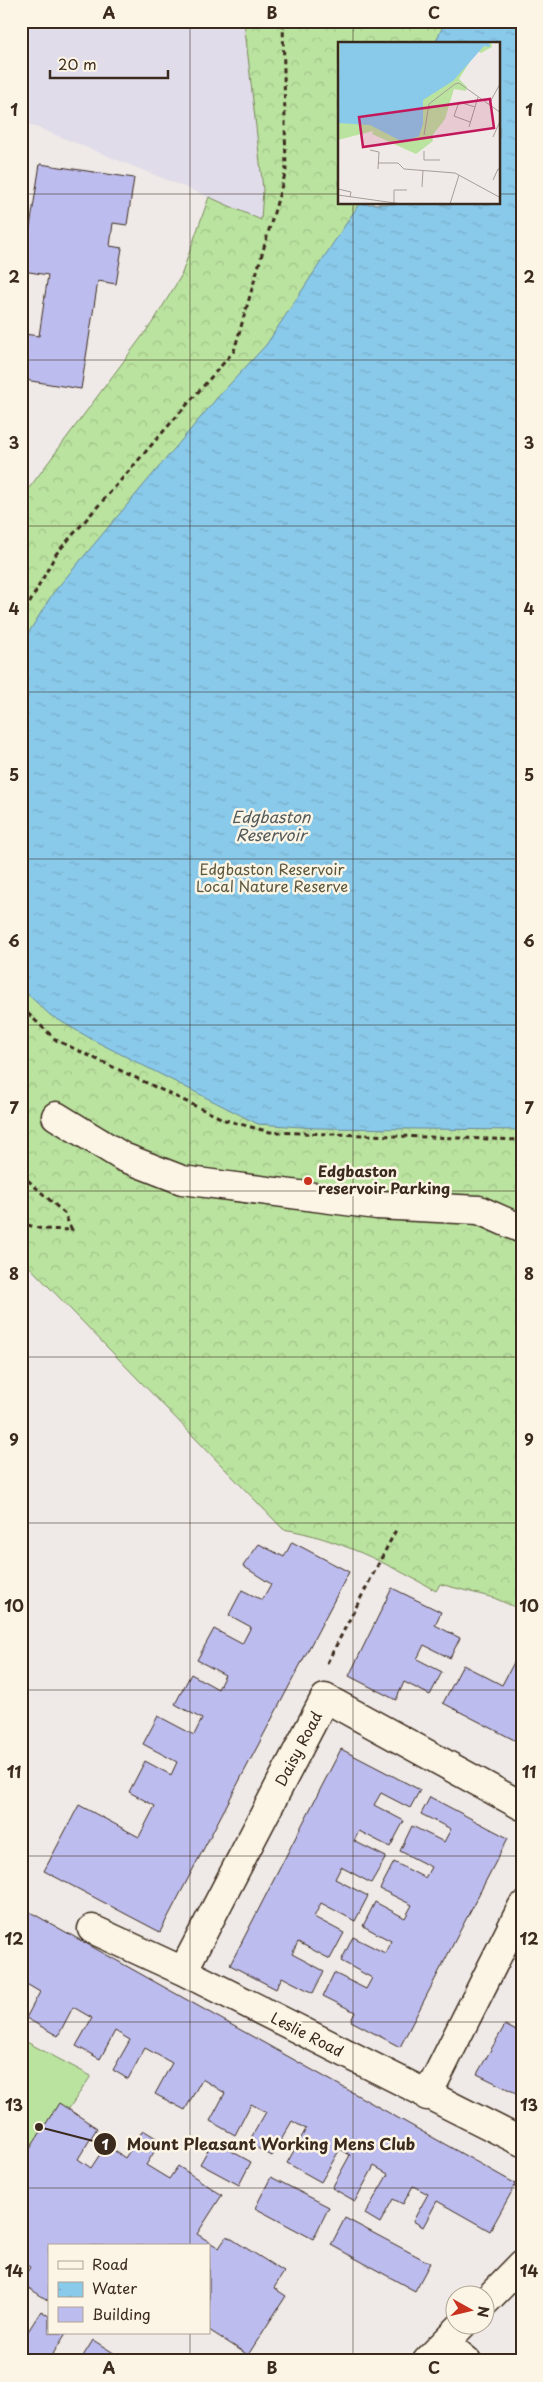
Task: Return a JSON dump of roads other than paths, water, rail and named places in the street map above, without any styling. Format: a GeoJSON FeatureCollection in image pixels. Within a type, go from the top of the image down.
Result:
{"type":"FeatureCollection","features":[{"type":"Feature","properties":{"kind":"street"},"geometry":{"type":"LineString","coordinates":[[56,1116],[123,1157],[182,1180],[377,1205],[478,1210],[522,1229]]}},
{"type":"Feature","properties":{"kind":"street","name":"Daisy Road"},"geometry":{"type":"LineString","coordinates":[[183,1971],[325,1698],[522,1806]]}},
{"type":"Feature","properties":{"kind":"street"},"geometry":{"type":"LineString","coordinates":[[427,2096],[522,1907]]}},
{"type":"Feature","properties":{"kind":"street","name":"Leslie Road"},"geometry":{"type":"LineString","coordinates":[[92,1929],[183,1971],[427,2096],[522,2142]]}},
{"type":"Feature","properties":{"kind":"street"},"geometry":{"type":"LineString","coordinates":[[496,2291],[522,2264]]}},
{"type":"Feature","properties":{"kind":"street"},"geometry":{"type":"LineString","coordinates":[[445,2343],[467,2361]]}},
{"type":"Feature","properties":{"kind":"water","name":"Edgbaston Reservoir"},"geometry":{"type":"Polygon","coordinates":[[[445,21],[522,21],[522,1130],[316,1128],[258,1124],[93,1040],[50,1015],[22,989],[21,645],[53,593],[217,398],[266,345],[358,205],[500,205],[500,42],[436,42],[445,21]]]}},
{"type":"Feature","properties":{"kind":"place","name":"Edgbaston reservoir Parking"},"geometry":{"type":"Point","coordinates":[308,1181]}},
{"type":"Feature","properties":{"kind":"place","name":"Mount Pleasant Working Mens Club"},"geometry":{"type":"Point","coordinates":[39,2127]}},
{"type":"Feature","properties":{"kind":"park label","name":"Edgbaston Reservoir Local Nature Reserve"},"geometry":{"type":"Point","coordinates":[272,878]}}]}
